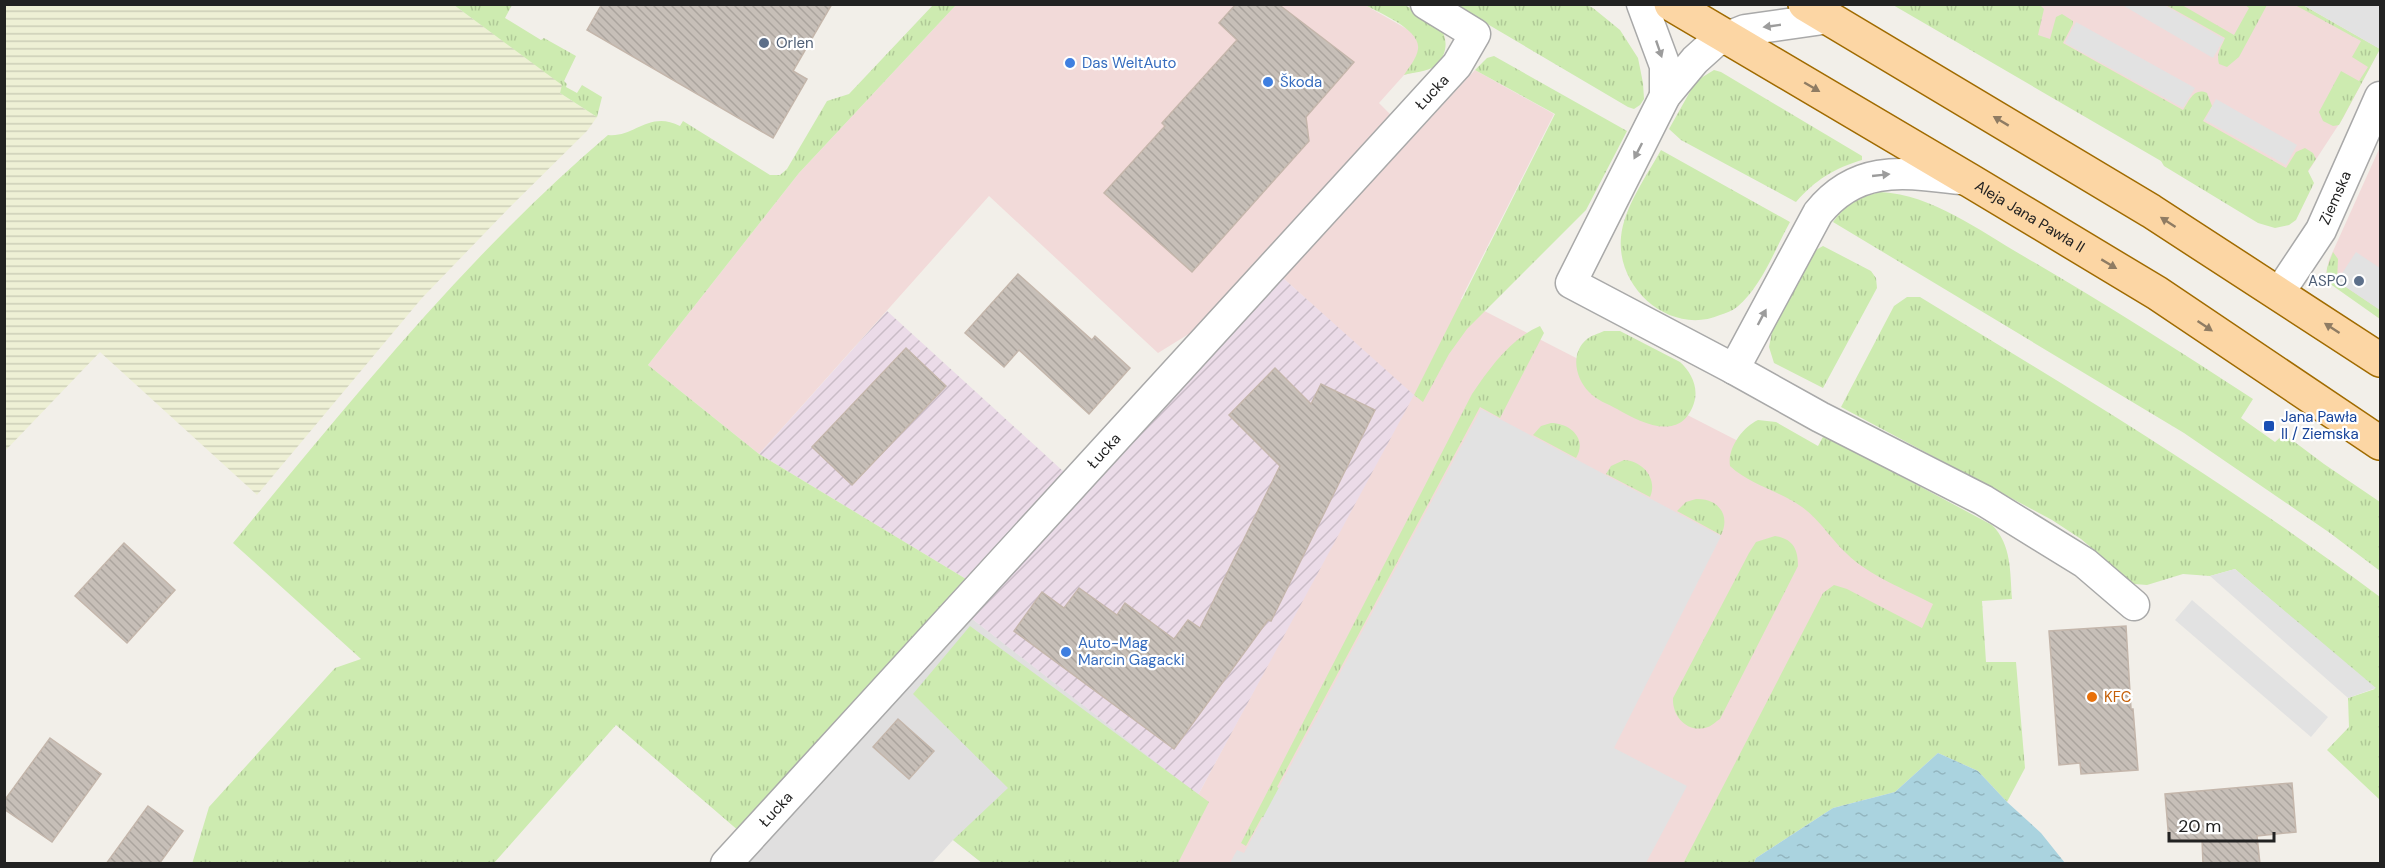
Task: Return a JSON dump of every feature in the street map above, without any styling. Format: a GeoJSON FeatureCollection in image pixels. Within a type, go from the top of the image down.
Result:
{"type":"FeatureCollection","features":[{"type":"Feature","properties":{"kind":"main road","name":"Aleja Jana Pawła II"},"geometry":{"type":"LineString","coordinates":[[1671,4],[2157,293],[2380,443]]}},
{"type":"Feature","properties":{"kind":"main road"},"geometry":{"type":"LineString","coordinates":[[1817,11],[2151,211],[2380,360]]}},
{"type":"Feature","properties":{"kind":"street","name":"Łucka"},"geometry":{"type":"LineString","coordinates":[[726,864],[1457,64],[1475,34],[1426,4]]}},
{"type":"Feature","properties":{"kind":"street"},"geometry":{"type":"LineString","coordinates":[[1642,4],[1665,66],[1665,96]]}},
{"type":"Feature","properties":{"kind":"street"},"geometry":{"type":"LineString","coordinates":[[1817,11],[1745,30],[1703,51],[1665,96],[1571,283],[1820,417],[2013,517],[2085,563],[2134,604]]}},
{"type":"Feature","properties":{"kind":"street","name":"Ziemska"},"geometry":{"type":"LineString","coordinates":[[2278,293],[2321,230],[2380,97]]}},
{"type":"Feature","properties":{"kind":"street"},"geometry":{"type":"LineString","coordinates":[[1734,369],[1818,213],[1831,197],[1850,184],[1872,176],[1902,173],[1969,180]]}},
{"type":"Feature","properties":{"kind":"shaded area"},"geometry":{"type":"Polygon","coordinates":[[[956,5],[1365,5],[1440,48],[1424,70],[1404,75],[1379,103],[1391,115],[1192,332],[1158,353],[989,196],[759,454],[648,365],[799,173],[956,5]]]}},
{"type":"Feature","properties":{"kind":"shaded area"},"geometry":{"type":"Polygon","coordinates":[[[1947,5],[2303,5],[2380,49],[2343,118],[2285,207],[1947,5]]]}},
{"type":"Feature","properties":{"kind":"shaded area"},"geometry":{"type":"Polygon","coordinates":[[[2125,5],[2164,5],[2224,39],[2213,58],[2125,5]]]}},
{"type":"Feature","properties":{"kind":"shaded area"},"geometry":{"type":"Polygon","coordinates":[[[2303,5],[2380,5],[2380,49],[2303,5]]]}},
{"type":"Feature","properties":{"kind":"shaded area"},"geometry":{"type":"Polygon","coordinates":[[[2076,22],[2195,88],[2183,108],[2065,43],[2076,22]]]}},
{"type":"Feature","properties":{"kind":"shaded area"},"geometry":{"type":"Polygon","coordinates":[[[1475,70],[1554,114],[1461,299],[1980,565],[1734,863],[1170,864],[1198,795],[1412,395],[1283,278],[1475,70]]]}},
{"type":"Feature","properties":{"kind":"shaded area"},"geometry":{"type":"Polygon","coordinates":[[[2216,99],[2297,145],[2286,165],[2205,120],[2216,99]]]}},
{"type":"Feature","properties":{"kind":"shaded area"},"geometry":{"type":"Polygon","coordinates":[[[2380,147],[2380,319],[2325,278],[2329,260],[2380,147]]]}},
{"type":"Feature","properties":{"kind":"shaded area","name":"ASPO"},"geometry":{"type":"Polygon","coordinates":[[[2356,252],[2380,268],[2380,310],[2337,281],[2356,252]]]}},
{"type":"Feature","properties":{"kind":"shaded area"},"geometry":{"type":"Polygon","coordinates":[[[1283,278],[1414,395],[1198,795],[971,618],[1283,278]]]}},
{"type":"Feature","properties":{"kind":"shaded area"},"geometry":{"type":"Polygon","coordinates":[[[887,311],[1064,472],[966,579],[759,454],[887,311]]]}},
{"type":"Feature","properties":{"kind":"shaded area"},"geometry":{"type":"Polygon","coordinates":[[[1481,409],[1721,536],[1614,748],[1687,786],[1646,863],[1230,863],[1237,850],[1244,853],[1481,409]]]}},
{"type":"Feature","properties":{"kind":"shaded area"},"geometry":{"type":"Polygon","coordinates":[[[2235,569],[2376,688],[2348,698],[2210,576],[2235,569]]]}},
{"type":"Feature","properties":{"kind":"shaded area"},"geometry":{"type":"Polygon","coordinates":[[[2192,600],[2328,717],[2311,737],[2175,620],[2192,600]]]}},
{"type":"Feature","properties":{"kind":"shaded area"},"geometry":{"type":"Polygon","coordinates":[[[971,618],[1209,802],[982,863],[953,840],[932,863],[747,864],[971,618]]]}},
{"type":"Feature","properties":{"kind":"green space"},"geometry":{"type":"Polygon","coordinates":[[[1391,3],[1402,5],[1431,19],[1444,35],[1445,52],[1439,62],[1428,70],[1404,75],[1416,56],[1417,42],[1407,29],[1365,5],[1391,3]]]}},
{"type":"Feature","properties":{"kind":"green space"},"geometry":{"type":"Polygon","coordinates":[[[5,5],[454,5],[563,85],[560,93],[597,117],[587,131],[422,298],[257,495],[100,352],[5,451],[5,5]]]}},
{"type":"Feature","properties":{"kind":"green space"},"geometry":{"type":"Polygon","coordinates":[[[454,5],[512,5],[505,18],[541,40],[544,38],[576,56],[564,81],[567,84],[566,87],[577,93],[582,85],[602,97],[597,117],[560,93],[562,85],[454,5]]]}},
{"type":"Feature","properties":{"kind":"green space"},"geometry":{"type":"Polygon","coordinates":[[[933,5],[956,5],[799,173],[648,365],[759,454],[966,579],[740,832],[616,725],[494,863],[192,864],[209,807],[335,668],[361,659],[233,543],[366,383],[458,279],[556,181],[608,135],[626,133],[659,121],[680,126],[683,121],[770,175],[780,175],[787,169],[827,101],[849,94],[933,5]]]}},
{"type":"Feature","properties":{"kind":"green space"},"geometry":{"type":"Polygon","coordinates":[[[1455,5],[1587,5],[1620,30],[1638,58],[1644,99],[1634,109],[1628,107],[1455,5]]]}},
{"type":"Feature","properties":{"kind":"green space"},"geometry":{"type":"Polygon","coordinates":[[[1893,5],[2040,5],[2044,9],[2038,35],[2050,39],[2056,17],[2062,14],[2073,21],[2063,43],[2183,110],[2195,93],[2207,93],[2212,106],[2203,121],[2286,168],[2296,152],[2305,148],[2313,153],[2316,159],[2308,171],[2314,183],[2296,220],[2289,225],[2275,228],[2258,223],[2164,166],[2161,161],[1893,5]]]}},
{"type":"Feature","properties":{"kind":"green space"},"geometry":{"type":"Polygon","coordinates":[[[2166,5],[2182,5],[2234,35],[2249,8],[2245,5],[2267,5],[2239,57],[2227,67],[2219,64],[2218,60],[2225,38],[2166,5]]]}},
{"type":"Feature","properties":{"kind":"green space"},"geometry":{"type":"Polygon","coordinates":[[[2295,5],[2303,5],[2380,49],[2339,125],[2333,126],[2323,121],[2319,112],[2341,71],[2359,81],[2368,67],[2352,57],[2361,41],[2295,5]]]}},
{"type":"Feature","properties":{"kind":"green space"},"geometry":{"type":"Polygon","coordinates":[[[1494,56],[1627,131],[1586,210],[1467,329],[1449,354],[1423,402],[1414,395],[1555,114],[1475,70],[1487,58],[1494,56]]]}},
{"type":"Feature","properties":{"kind":"green space"},"geometry":{"type":"Polygon","coordinates":[[[1714,70],[1862,156],[1862,160],[1826,176],[1796,202],[1681,140],[1669,129],[1696,81],[1714,70]]]}},
{"type":"Feature","properties":{"kind":"green space"},"geometry":{"type":"Polygon","coordinates":[[[1661,150],[1790,222],[1754,289],[1746,299],[1729,312],[1701,320],[1683,319],[1666,313],[1650,303],[1637,290],[1627,274],[1622,256],[1621,237],[1626,215],[1636,192],[1661,150]]]}},
{"type":"Feature","properties":{"kind":"green space"},"geometry":{"type":"Polygon","coordinates":[[[1881,192],[1919,200],[1956,216],[2168,344],[2253,399],[2241,418],[2275,442],[2284,434],[2380,502],[2380,571],[2330,533],[2184,433],[1833,222],[1854,202],[1881,192]]]}},
{"type":"Feature","properties":{"kind":"green space"},"geometry":{"type":"Polygon","coordinates":[[[1823,246],[1871,271],[1876,278],[1877,288],[1823,388],[1774,363],[1769,347],[1772,332],[1814,251],[1823,246]]]}},
{"type":"Feature","properties":{"kind":"green space"},"geometry":{"type":"Polygon","coordinates":[[[2333,252],[2338,259],[2337,281],[2380,310],[2380,319],[2326,281],[2327,268],[2333,252]]]}},
{"type":"Feature","properties":{"kind":"green space"},"geometry":{"type":"Polygon","coordinates":[[[1907,297],[1920,297],[2154,441],[2325,556],[2380,597],[2380,800],[2327,750],[2349,727],[2348,698],[2375,689],[2235,569],[2210,576],[2183,574],[2147,585],[2134,584],[2081,539],[2052,520],[1841,407],[1894,306],[1907,297]]]}},
{"type":"Feature","properties":{"kind":"green space"},"geometry":{"type":"Polygon","coordinates":[[[1540,326],[1544,333],[1500,418],[1480,407],[1277,787],[1300,801],[1284,828],[1262,817],[1246,846],[1241,843],[1472,394],[1510,346],[1540,326]]]}},
{"type":"Feature","properties":{"kind":"green space"},"geometry":{"type":"Polygon","coordinates":[[[1604,331],[1620,331],[1684,366],[1693,380],[1695,397],[1688,415],[1680,423],[1660,426],[1637,420],[1599,400],[1584,386],[1576,366],[1578,351],[1587,339],[1604,331]]]}},
{"type":"Feature","properties":{"kind":"green space"},"geometry":{"type":"Polygon","coordinates":[[[1758,420],[1776,422],[1818,446],[1824,435],[1992,525],[1999,533],[2009,560],[2012,599],[1982,601],[1986,662],[2016,662],[2025,768],[2007,802],[1978,771],[1938,753],[1895,792],[1833,808],[1756,858],[1754,863],[1683,864],[1823,593],[1834,585],[1847,589],[1922,628],[1933,604],[1865,569],[1846,553],[1802,507],[1738,473],[1730,466],[1731,452],[1737,439],[1752,423],[1758,420]]]}},
{"type":"Feature","properties":{"kind":"green space"},"geometry":{"type":"Polygon","coordinates":[[[1551,423],[1564,426],[1575,433],[1580,444],[1576,458],[1533,435],[1541,426],[1551,423]]]}},
{"type":"Feature","properties":{"kind":"green space"},"geometry":{"type":"Polygon","coordinates":[[[1624,460],[1643,467],[1647,472],[1652,484],[1650,497],[1606,474],[1611,466],[1624,460]]]}},
{"type":"Feature","properties":{"kind":"green space"},"geometry":{"type":"Polygon","coordinates":[[[1696,499],[1711,501],[1720,509],[1724,521],[1721,535],[1677,511],[1686,502],[1696,499]]]}},
{"type":"Feature","properties":{"kind":"green space"},"geometry":{"type":"Polygon","coordinates":[[[1775,536],[1790,542],[1797,555],[1798,566],[1720,719],[1711,726],[1700,729],[1687,726],[1675,711],[1673,698],[1749,553],[1756,542],[1775,536]]]}},
{"type":"Feature","properties":{"kind":"green space"},"geometry":{"type":"Polygon","coordinates":[[[970,626],[1209,802],[1178,863],[982,863],[953,840],[1008,788],[913,694],[970,626]]]}},
{"type":"Feature","properties":{"kind":"water"},"geometry":{"type":"Polygon","coordinates":[[[1938,753],[1978,771],[2041,833],[2065,863],[1754,863],[1756,858],[1833,808],[1895,792],[1938,753]]]}},
{"type":"Feature","properties":{"kind":"building"},"geometry":{"type":"Polygon","coordinates":[[[602,4],[832,4],[793,71],[807,79],[773,138],[587,30],[602,4]]]}},
{"type":"Feature","properties":{"kind":"building"},"geometry":{"type":"Polygon","coordinates":[[[1236,4],[1278,4],[1354,62],[1306,117],[1309,141],[1192,272],[1104,193],[1165,126],[1162,123],[1237,40],[1219,23],[1236,4]]]}},
{"type":"Feature","properties":{"kind":"building"},"geometry":{"type":"Polygon","coordinates":[[[1018,274],[1092,340],[1095,336],[1130,368],[1089,414],[1019,350],[1004,367],[965,333],[1018,274]]]}},
{"type":"Feature","properties":{"kind":"building"},"geometry":{"type":"Polygon","coordinates":[[[906,348],[946,386],[852,485],[812,447],[906,348]]]}},
{"type":"Feature","properties":{"kind":"building"},"geometry":{"type":"Polygon","coordinates":[[[1275,368],[1311,404],[1321,384],[1375,410],[1271,621],[1268,620],[1174,749],[1014,631],[1042,592],[1064,608],[1079,588],[1117,615],[1125,603],[1174,639],[1188,620],[1200,628],[1280,466],[1229,415],[1275,368]]]}},
{"type":"Feature","properties":{"kind":"building"},"geometry":{"type":"Polygon","coordinates":[[[124,543],[175,590],[127,643],[75,596],[124,543]]]}},
{"type":"Feature","properties":{"kind":"building","name":"KFC"},"geometry":{"type":"Polygon","coordinates":[[[2126,626],[2131,709],[2133,709],[2138,770],[2081,774],[2080,763],[2059,765],[2049,631],[2126,626]]]}},
{"type":"Feature","properties":{"kind":"building"},"geometry":{"type":"Polygon","coordinates":[[[898,719],[934,751],[909,779],[873,747],[898,719]]]}},
{"type":"Feature","properties":{"kind":"building"},"geometry":{"type":"Polygon","coordinates":[[[50,738],[101,774],[52,842],[4,809],[4,801],[50,738]]]}},
{"type":"Feature","properties":{"kind":"building"},"geometry":{"type":"Polygon","coordinates":[[[2292,783],[2296,832],[2257,836],[2260,864],[2203,864],[2202,839],[2169,841],[2165,794],[2292,783]]]}},
{"type":"Feature","properties":{"kind":"building"},"geometry":{"type":"Polygon","coordinates":[[[148,806],[183,831],[159,864],[106,864],[148,806]]]}},
{"type":"Feature","properties":{"kind":"place","name":"Orlen"},"geometry":{"type":"Point","coordinates":[764,43]}},
{"type":"Feature","properties":{"kind":"place","name":"Das WeltAuto"},"geometry":{"type":"Point","coordinates":[1070,63]}},
{"type":"Feature","properties":{"kind":"place","name":"Škoda"},"geometry":{"type":"Point","coordinates":[1268,82]}},
{"type":"Feature","properties":{"kind":"place","name":"ASPO"},"geometry":{"type":"Point","coordinates":[2359,281]}},
{"type":"Feature","properties":{"kind":"place","name":"Jana Pawła II / Ziemska"},"geometry":{"type":"Point","coordinates":[2269,426]}},
{"type":"Feature","properties":{"kind":"place","name":"Auto-Mag Marcin Gagacki"},"geometry":{"type":"Point","coordinates":[1066,652]}},
{"type":"Feature","properties":{"kind":"place","name":"KFC"},"geometry":{"type":"Point","coordinates":[2092,697]}}]}
